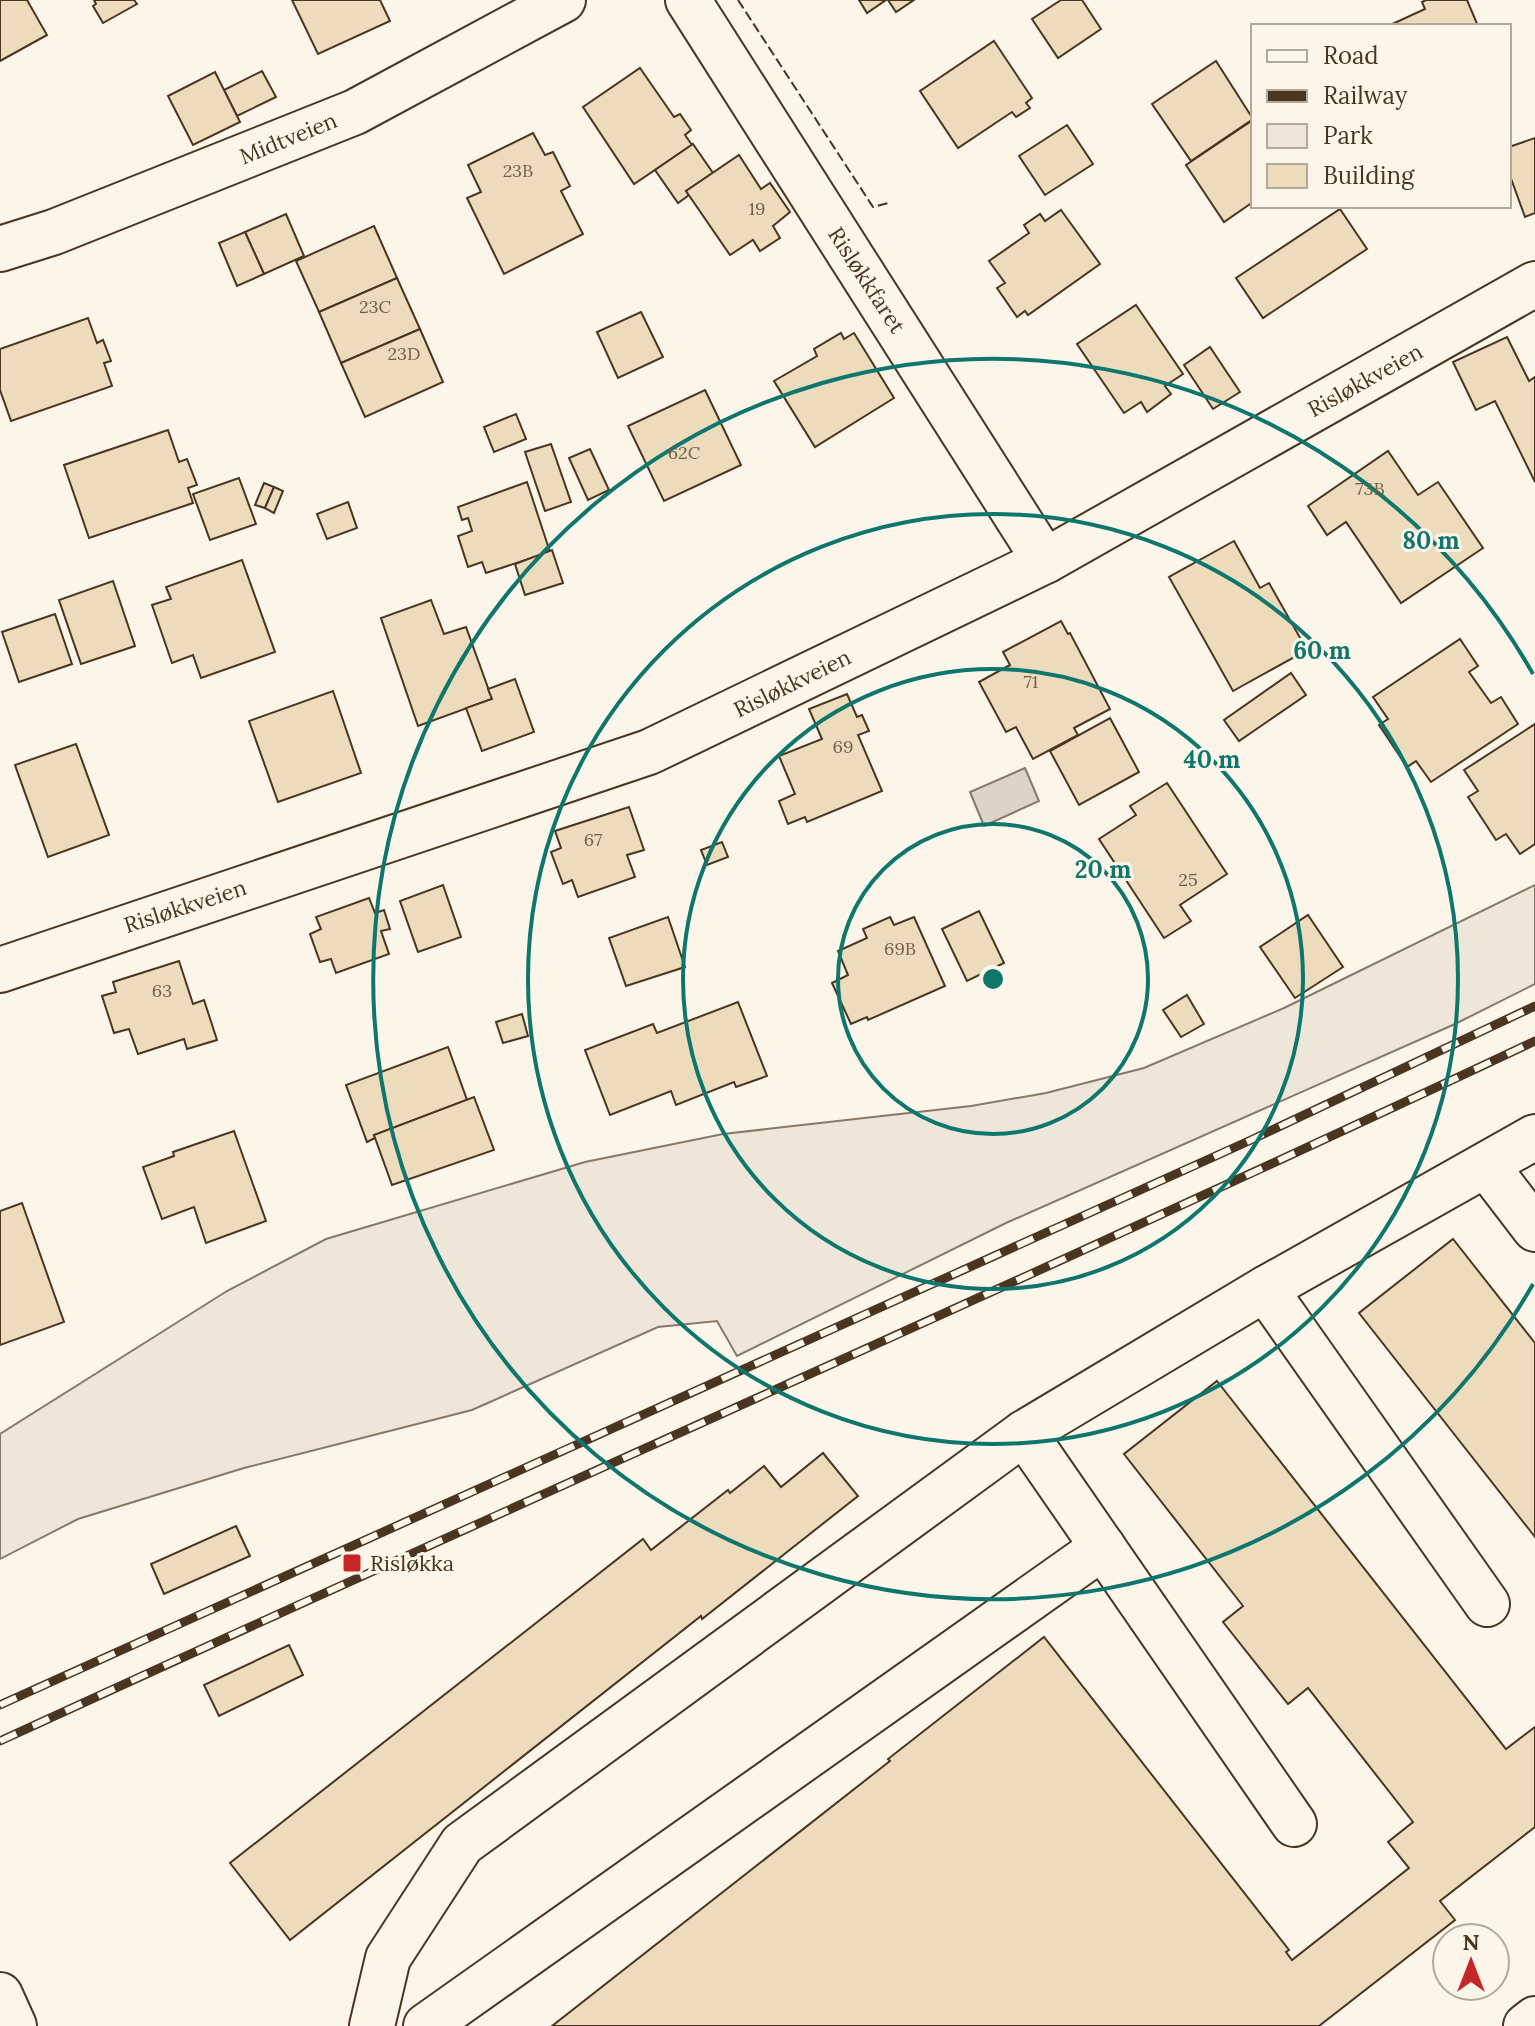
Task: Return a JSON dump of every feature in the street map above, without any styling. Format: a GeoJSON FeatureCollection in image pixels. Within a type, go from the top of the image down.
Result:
{"type":"FeatureCollection","features":[{"type":"Feature","properties":{"kind":"main road","name":"Midtveien"},"geometry":{"type":"LineString","coordinates":[[0,249],[54,232],[355,112],[563,0]]}},
{"type":"Feature","properties":{"kind":"main road","name":"Risløkkfaret"},"geometry":{"type":"LineString","coordinates":[[688,0],[1045,561]]}},
{"type":"Feature","properties":{"kind":"main road","name":"Risløkkveien"},"geometry":{"type":"LineString","coordinates":[[0,970],[649,752],[1045,561],[1535,284]]}},
{"type":"Feature","properties":{"kind":"main road"},"geometry":{"type":"LineString","coordinates":[[372,2026],[388,1958],[462,1844],[1024,1433],[1265,1289],[1535,1137]]}},
{"type":"Feature","properties":{"kind":"main road"},"geometry":{"type":"LineString","coordinates":[[1486,1165],[1535,1229]]}},
{"type":"Feature","properties":{"kind":"main road"},"geometry":{"type":"LineString","coordinates":[[1265,1289],[1487,1604]]}},
{"type":"Feature","properties":{"kind":"main road"},"geometry":{"type":"LineString","coordinates":[[1024,1433],[1294,1824]]}},
{"type":"Feature","properties":{"kind":"main road"},"geometry":{"type":"LineString","coordinates":[[426,2026],[1103,1547]]}},
{"type":"Feature","properties":{"kind":"main road"},"geometry":{"type":"LineString","coordinates":[[0,1995],[14,2026]]}},
{"type":"Feature","properties":{"kind":"main road"},"geometry":{"type":"LineString","coordinates":[[1526,2026],[1535,2019]]}},
{"type":"Feature","properties":{"kind":"green space"},"geometry":{"type":"Polygon","coordinates":[[[1535,885],[1535,984],[1455,1024],[1006,1223],[737,1356],[717,1321],[658,1327],[472,1410],[244,1468],[78,1519],[0,1559],[0,1434],[227,1291],[326,1239],[585,1162],[723,1134],[971,1106],[1046,1093],[1144,1068],[1284,1008],[1535,885]]]}},
{"type":"Feature","properties":{"kind":"shaded area"},"geometry":{"type":"Polygon","coordinates":[[[1025,768],[1039,801],[984,826],[970,792],[1025,768]]]}},
{"type":"Feature","properties":{"kind":"building"},"geometry":{"type":"Polygon","coordinates":[[[0,0],[27,0],[47,35],[0,61],[0,0]]]}},
{"type":"Feature","properties":{"kind":"building"},"geometry":{"type":"Polygon","coordinates":[[[94,0],[134,0],[137,4],[103,23],[93,6],[96,4],[94,0]]]}},
{"type":"Feature","properties":{"kind":"building"},"geometry":{"type":"Polygon","coordinates":[[[292,0],[380,0],[390,21],[318,54],[292,0]]]}},
{"type":"Feature","properties":{"kind":"building"},"geometry":{"type":"Polygon","coordinates":[[[859,0],[886,0],[867,13],[859,0]]]}},
{"type":"Feature","properties":{"kind":"building"},"geometry":{"type":"Polygon","coordinates":[[[888,0],[914,0],[896,12],[888,0]]]}},
{"type":"Feature","properties":{"kind":"building"},"geometry":{"type":"Polygon","coordinates":[[[1061,0],[1082,0],[1101,29],[1058,58],[1032,19],[1061,0]]]}},
{"type":"Feature","properties":{"kind":"building"},"geometry":{"type":"Polygon","coordinates":[[[1467,0],[1477,24],[1392,24],[1425,9],[1422,2],[1467,0]]]}},
{"type":"Feature","properties":{"kind":"building"},"geometry":{"type":"Polygon","coordinates":[[[994,41],[1032,98],[1026,103],[1030,108],[1016,117],[1012,112],[958,148],[920,91],[994,41]]]}},
{"type":"Feature","properties":{"kind":"building"},"geometry":{"type":"Polygon","coordinates":[[[1216,61],[1251,120],[1191,161],[1152,104],[1216,61]]]}},
{"type":"Feature","properties":{"kind":"building"},"geometry":{"type":"Polygon","coordinates":[[[640,68],[674,117],[680,114],[691,130],[685,135],[692,145],[634,184],[583,107],[640,68]]]}},
{"type":"Feature","properties":{"kind":"building"},"geometry":{"type":"Polygon","coordinates":[[[262,71],[276,97],[237,116],[224,90],[262,71]]]}},
{"type":"Feature","properties":{"kind":"building"},"geometry":{"type":"Polygon","coordinates":[[[215,72],[240,122],[193,145],[168,96],[215,72]]]}},
{"type":"Feature","properties":{"kind":"building"},"geometry":{"type":"Polygon","coordinates":[[[1251,123],[1251,203],[1224,222],[1186,165],[1251,123]]]}},
{"type":"Feature","properties":{"kind":"building"},"geometry":{"type":"Polygon","coordinates":[[[1067,125],[1093,164],[1045,195],[1019,156],[1067,125]]]}},
{"type":"Feature","properties":{"kind":"building"},"geometry":{"type":"Polygon","coordinates":[[[533,133],[545,155],[553,152],[570,186],[561,191],[583,234],[504,274],[467,198],[481,192],[468,165],[533,133]]]}},
{"type":"Feature","properties":{"kind":"building"},"geometry":{"type":"Polygon","coordinates":[[[1535,138],[1535,213],[1525,217],[1511,178],[1511,146],[1535,138]]]}},
{"type":"Feature","properties":{"kind":"building"},"geometry":{"type":"Polygon","coordinates":[[[693,144],[713,173],[686,191],[689,195],[678,203],[655,170],[693,144]]]}},
{"type":"Feature","properties":{"kind":"building"},"geometry":{"type":"Polygon","coordinates":[[[739,155],[761,189],[770,183],[790,212],[773,226],[780,238],[760,251],[753,240],[730,255],[686,191],[739,155]]]}},
{"type":"Feature","properties":{"kind":"building"},"geometry":{"type":"Polygon","coordinates":[[[1340,209],[1367,249],[1263,318],[1236,278],[1340,209]]]}},
{"type":"Feature","properties":{"kind":"building"},"geometry":{"type":"Polygon","coordinates":[[[1061,210],[1100,264],[1028,315],[1025,311],[1017,317],[997,288],[1005,283],[989,261],[1029,233],[1024,225],[1040,214],[1045,221],[1061,210]]]}},
{"type":"Feature","properties":{"kind":"building"},"geometry":{"type":"Polygon","coordinates":[[[286,214],[304,256],[264,274],[245,232],[286,214]]]}},
{"type":"Feature","properties":{"kind":"building"},"geometry":{"type":"Polygon","coordinates":[[[374,226],[397,278],[319,312],[296,261],[374,226]]]}},
{"type":"Feature","properties":{"kind":"building"},"geometry":{"type":"Polygon","coordinates":[[[245,232],[264,274],[237,286],[219,243],[245,232]]]}},
{"type":"Feature","properties":{"kind":"building"},"geometry":{"type":"Polygon","coordinates":[[[397,278],[420,329],[341,363],[319,312],[397,278]]]}},
{"type":"Feature","properties":{"kind":"building"},"geometry":{"type":"Polygon","coordinates":[[[1136,305],[1183,374],[1165,386],[1171,394],[1147,412],[1141,402],[1124,413],[1077,344],[1136,305]]]}},
{"type":"Feature","properties":{"kind":"building"},"geometry":{"type":"Polygon","coordinates":[[[641,312],[663,357],[618,378],[597,332],[641,312]]]}},
{"type":"Feature","properties":{"kind":"building"},"geometry":{"type":"Polygon","coordinates":[[[88,318],[97,343],[103,340],[111,361],[104,363],[112,386],[11,421],[0,390],[0,349],[88,318]]]}},
{"type":"Feature","properties":{"kind":"building"},"geometry":{"type":"Polygon","coordinates":[[[420,329],[443,382],[365,417],[341,363],[420,329]]]}},
{"type":"Feature","properties":{"kind":"building"},"geometry":{"type":"Polygon","coordinates":[[[841,333],[844,339],[854,333],[894,398],[815,447],[774,381],[817,356],[814,349],[841,333]]]}},
{"type":"Feature","properties":{"kind":"building"},"geometry":{"type":"Polygon","coordinates":[[[1507,337],[1529,381],[1535,377],[1535,482],[1495,401],[1476,410],[1453,362],[1507,337]]]}},
{"type":"Feature","properties":{"kind":"building"},"geometry":{"type":"Polygon","coordinates":[[[1210,347],[1240,392],[1213,409],[1184,365],[1210,347]]]}},
{"type":"Feature","properties":{"kind":"building"},"geometry":{"type":"Polygon","coordinates":[[[705,390],[741,465],[664,501],[628,426],[705,390]]]}},
{"type":"Feature","properties":{"kind":"building"},"geometry":{"type":"Polygon","coordinates":[[[516,414],[526,439],[494,452],[484,427],[516,414]]]}},
{"type":"Feature","properties":{"kind":"building"},"geometry":{"type":"Polygon","coordinates":[[[168,430],[179,462],[187,459],[197,485],[188,488],[193,503],[89,538],[64,465],[168,430]]]}},
{"type":"Feature","properties":{"kind":"building"},"geometry":{"type":"Polygon","coordinates":[[[551,444],[571,502],[545,511],[525,452],[551,444]]]}},
{"type":"Feature","properties":{"kind":"building"},"geometry":{"type":"Polygon","coordinates":[[[590,449],[609,490],[588,500],[569,458],[590,449]]]}},
{"type":"Feature","properties":{"kind":"building"},"geometry":{"type":"Polygon","coordinates":[[[1388,451],[1418,495],[1438,482],[1483,548],[1401,603],[1346,522],[1327,535],[1308,506],[1388,451]]]}},
{"type":"Feature","properties":{"kind":"building"},"geometry":{"type":"Polygon","coordinates":[[[239,478],[256,524],[210,540],[193,494],[239,478]]]}},
{"type":"Feature","properties":{"kind":"building"},"geometry":{"type":"Polygon","coordinates":[[[527,482],[550,552],[486,573],[482,562],[468,567],[458,536],[472,531],[468,518],[462,520],[458,507],[527,482]]]}},
{"type":"Feature","properties":{"kind":"building"},"geometry":{"type":"Polygon","coordinates":[[[264,483],[274,487],[265,508],[255,505],[264,483]]]}},
{"type":"Feature","properties":{"kind":"building"},"geometry":{"type":"Polygon","coordinates":[[[274,487],[283,491],[274,513],[265,508],[274,487]]]}},
{"type":"Feature","properties":{"kind":"building"},"geometry":{"type":"Polygon","coordinates":[[[348,502],[357,528],[327,539],[317,514],[348,502]]]}},
{"type":"Feature","properties":{"kind":"building"},"geometry":{"type":"Polygon","coordinates":[[[1234,541],[1260,588],[1269,583],[1307,650],[1233,691],[1169,577],[1234,541]]]}},
{"type":"Feature","properties":{"kind":"building"},"geometry":{"type":"Polygon","coordinates":[[[552,550],[563,583],[525,595],[515,564],[552,550]]]}},
{"type":"Feature","properties":{"kind":"building"},"geometry":{"type":"Polygon","coordinates":[[[242,560],[275,652],[201,678],[193,655],[172,663],[152,605],[171,599],[166,587],[242,560]]]}},
{"type":"Feature","properties":{"kind":"building"},"geometry":{"type":"Polygon","coordinates":[[[113,581],[135,646],[81,664],[59,600],[113,581]]]}},
{"type":"Feature","properties":{"kind":"building"},"geometry":{"type":"Polygon","coordinates":[[[431,600],[444,634],[466,627],[492,699],[418,726],[381,618],[431,600]]]}},
{"type":"Feature","properties":{"kind":"building"},"geometry":{"type":"Polygon","coordinates":[[[55,614],[72,664],[19,682],[2,632],[55,614]]]}},
{"type":"Feature","properties":{"kind":"building"},"geometry":{"type":"Polygon","coordinates":[[[1061,621],[1110,709],[1074,728],[1078,735],[1033,759],[1016,727],[1006,732],[979,682],[1010,665],[1003,652],[1061,621]]]}},
{"type":"Feature","properties":{"kind":"building"},"geometry":{"type":"Polygon","coordinates":[[[1460,639],[1478,666],[1469,672],[1491,703],[1501,697],[1518,724],[1431,782],[1416,761],[1407,767],[1379,725],[1388,719],[1373,697],[1460,639]]]}},
{"type":"Feature","properties":{"kind":"building"},"geometry":{"type":"Polygon","coordinates":[[[1291,673],[1306,695],[1239,741],[1224,720],[1291,673]]]}},
{"type":"Feature","properties":{"kind":"building"},"geometry":{"type":"Polygon","coordinates":[[[515,679],[534,732],[482,751],[466,708],[492,699],[488,689],[515,679]]]}},
{"type":"Feature","properties":{"kind":"building"},"geometry":{"type":"Polygon","coordinates":[[[333,691],[361,773],[278,802],[249,721],[333,691]]]}},
{"type":"Feature","properties":{"kind":"building"},"geometry":{"type":"Polygon","coordinates":[[[847,694],[857,717],[862,715],[869,731],[858,735],[882,791],[807,822],[805,817],[788,824],[779,801],[795,794],[779,756],[822,739],[809,709],[847,694]]]}},
{"type":"Feature","properties":{"kind":"building"},"geometry":{"type":"Polygon","coordinates":[[[1110,718],[1139,772],[1079,805],[1050,751],[1110,718]]]}},
{"type":"Feature","properties":{"kind":"building"},"geometry":{"type":"Polygon","coordinates":[[[1535,724],[1535,844],[1520,854],[1506,834],[1496,840],[1468,797],[1478,791],[1464,770],[1535,724]]]}},
{"type":"Feature","properties":{"kind":"building"},"geometry":{"type":"Polygon","coordinates":[[[76,744],[109,835],[48,857],[15,765],[76,744]]]}},
{"type":"Feature","properties":{"kind":"building"},"geometry":{"type":"Polygon","coordinates":[[[1167,783],[1227,874],[1180,905],[1191,921],[1164,938],[1099,839],[1136,815],[1130,806],[1167,783]]]}},
{"type":"Feature","properties":{"kind":"building"},"geometry":{"type":"Polygon","coordinates":[[[629,807],[644,850],[627,855],[635,877],[578,897],[572,880],[563,884],[551,852],[561,848],[555,831],[629,807]]]}},
{"type":"Feature","properties":{"kind":"building"},"geometry":{"type":"Polygon","coordinates":[[[722,842],[728,857],[707,865],[701,850],[722,842]]]}},
{"type":"Feature","properties":{"kind":"building"},"geometry":{"type":"Polygon","coordinates":[[[443,885],[461,937],[418,952],[400,901],[443,885]]]}},
{"type":"Feature","properties":{"kind":"building"},"geometry":{"type":"Polygon","coordinates":[[[369,898],[375,913],[384,910],[390,929],[381,931],[389,954],[336,973],[331,959],[320,962],[310,934],[321,929],[316,917],[369,898]]]}},
{"type":"Feature","properties":{"kind":"building"},"geometry":{"type":"Polygon","coordinates":[[[979,911],[1004,963],[967,981],[942,929],[979,911]]]}},
{"type":"Feature","properties":{"kind":"building"},"geometry":{"type":"Polygon","coordinates":[[[1308,915],[1343,967],[1295,998],[1260,947],[1308,915]]]}},
{"type":"Feature","properties":{"kind":"building"},"geometry":{"type":"Polygon","coordinates":[[[668,917],[685,967],[626,986],[609,938],[668,917]]]}},
{"type":"Feature","properties":{"kind":"building"},"geometry":{"type":"Polygon","coordinates":[[[890,917],[894,925],[914,917],[945,986],[868,1020],[867,1017],[851,1024],[832,983],[848,975],[838,951],[867,938],[863,929],[890,917]]]}},
{"type":"Feature","properties":{"kind":"building"},"geometry":{"type":"Polygon","coordinates":[[[179,961],[193,1004],[204,1000],[217,1040],[187,1049],[184,1039],[138,1054],[129,1029],[114,1033],[102,996],[116,992],[113,982],[179,961]]]}},
{"type":"Feature","properties":{"kind":"building"},"geometry":{"type":"Polygon","coordinates":[[[1187,995],[1204,1024],[1181,1037],[1163,1010],[1187,995]]]}},
{"type":"Feature","properties":{"kind":"building"},"geometry":{"type":"Polygon","coordinates":[[[738,1002],[767,1076],[736,1087],[734,1082],[676,1105],[671,1091],[610,1115],[585,1050],[653,1024],[657,1033],[738,1002]]]}},
{"type":"Feature","properties":{"kind":"building"},"geometry":{"type":"Polygon","coordinates":[[[522,1014],[528,1036],[503,1043],[496,1022],[522,1014]]]}},
{"type":"Feature","properties":{"kind":"building"},"geometry":{"type":"Polygon","coordinates":[[[448,1047],[467,1100],[374,1135],[375,1138],[367,1142],[346,1085],[448,1047]]]}},
{"type":"Feature","properties":{"kind":"building"},"geometry":{"type":"Polygon","coordinates":[[[474,1097],[494,1150],[392,1185],[374,1135],[474,1097]]]}},
{"type":"Feature","properties":{"kind":"building"},"geometry":{"type":"Polygon","coordinates":[[[234,1131],[266,1221],[206,1243],[194,1207],[162,1219],[143,1167],[174,1156],[173,1152],[234,1131]]]}},
{"type":"Feature","properties":{"kind":"building"},"geometry":{"type":"Polygon","coordinates":[[[22,1203],[64,1322],[0,1345],[0,1211],[22,1203]]]}},
{"type":"Feature","properties":{"kind":"building"},"geometry":{"type":"Polygon","coordinates":[[[1453,1239],[1535,1343],[1535,1537],[1359,1313],[1453,1239]]]}},
{"type":"Feature","properties":{"kind":"building"},"geometry":{"type":"Polygon","coordinates":[[[1217,1381],[1506,1749],[1535,1727],[1535,1827],[1440,1901],[1455,1920],[1431,1922],[1431,1939],[1319,2026],[552,2026],[1044,1637],[1289,1950],[1286,1952],[1292,1960],[1409,1868],[1388,1842],[1413,1822],[1308,1688],[1288,1704],[1223,1622],[1243,1606],[1124,1454],[1217,1381]]]}},
{"type":"Feature","properties":{"kind":"building"},"geometry":{"type":"Polygon","coordinates":[[[823,1453],[858,1496],[290,1940],[230,1863],[643,1539],[651,1550],[764,1466],[781,1487],[823,1453]]]}},
{"type":"Feature","properties":{"kind":"building"},"geometry":{"type":"Polygon","coordinates":[[[236,1526],[250,1556],[164,1594],[151,1564],[236,1526]]]}},
{"type":"Feature","properties":{"kind":"building"},"geometry":{"type":"Polygon","coordinates":[[[289,1645],[303,1675],[219,1716],[204,1685],[289,1645]]]}},
{"type":"Feature","properties":{"kind":"railway"},"geometry":{"type":"LineString","coordinates":[[0,1705],[1251,1140],[1535,1006]]}},
{"type":"Feature","properties":{"kind":"railway"},"geometry":{"type":"LineString","coordinates":[[0,1741],[1152,1219],[1535,1041]]}},
{"type":"Feature","properties":{"kind":"fence"},"geometry":{"type":"LineString","coordinates":[[738,0],[873,207],[888,203]]}},
{"type":"Feature","properties":{"kind":"place","name":"Risløkka"},"geometry":{"type":"Point","coordinates":[352,1563]}}]}
